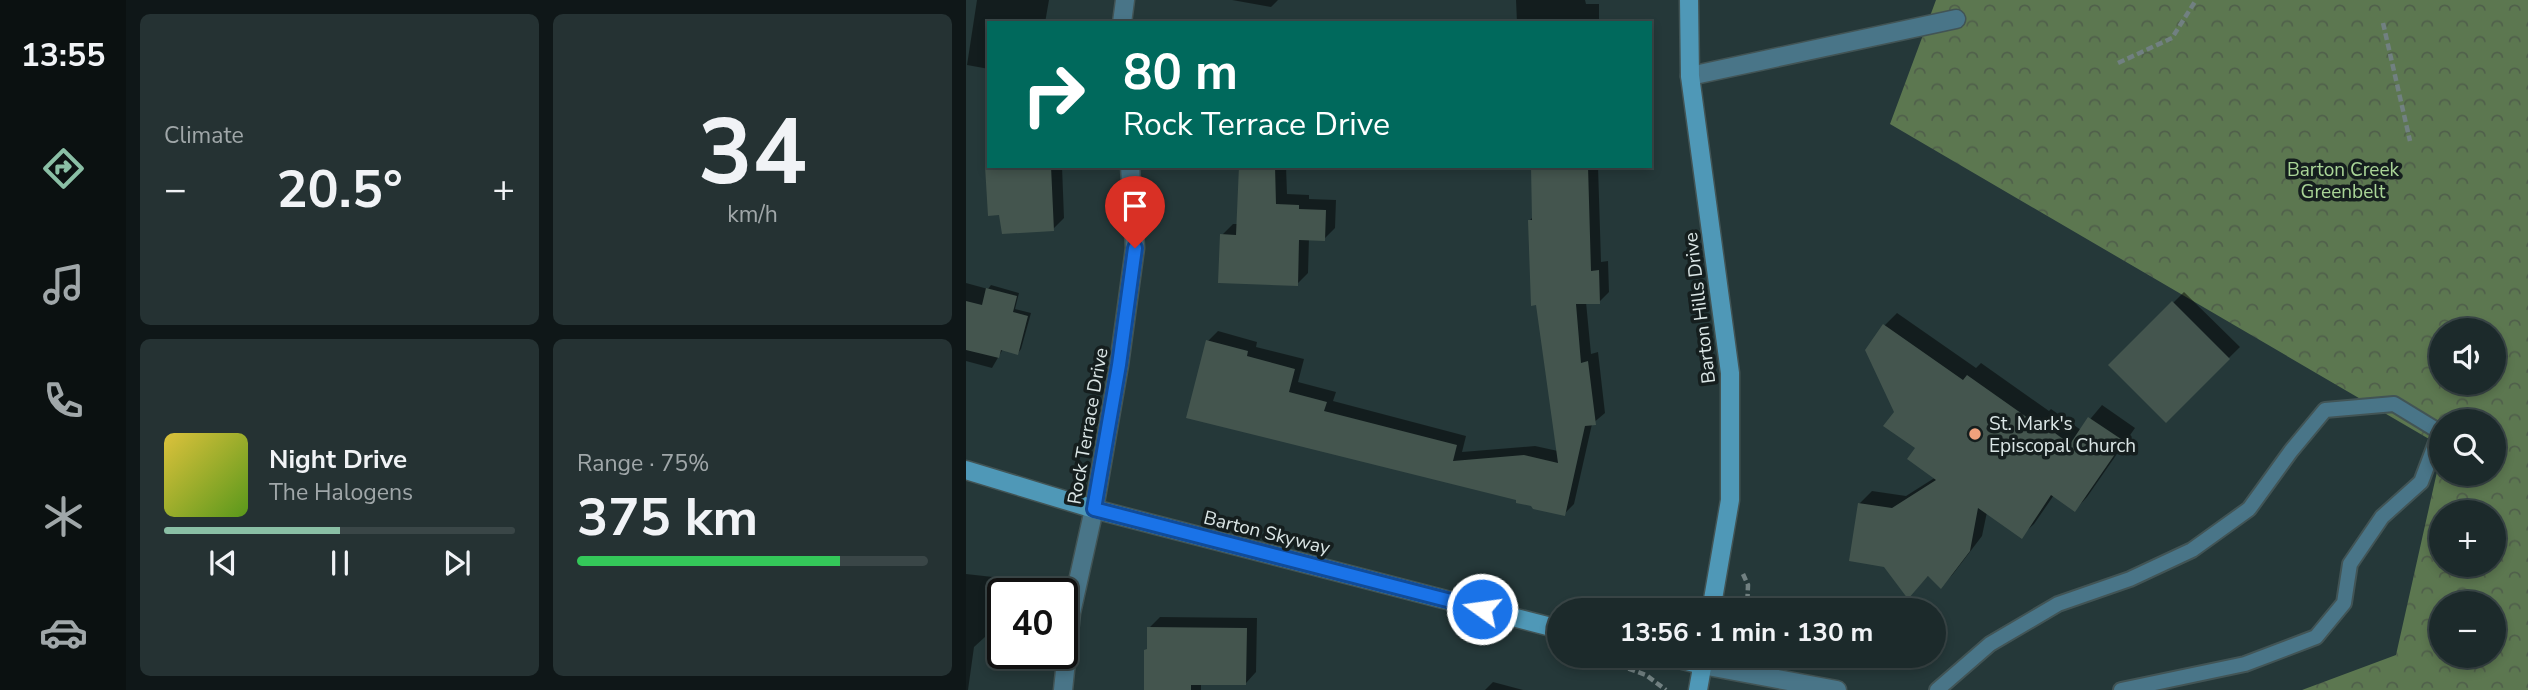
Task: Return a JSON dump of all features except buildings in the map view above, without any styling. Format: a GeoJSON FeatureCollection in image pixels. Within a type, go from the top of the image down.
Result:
{"type":"FeatureCollection","features":[{"type":"Feature","properties":{"kind":"street"},"geometry":{"type":"LineString","coordinates":[[1122,21],[1125,0]]}},
{"type":"Feature","properties":{"kind":"street","name":"Barton Hills Drive"},"geometry":{"type":"LineString","coordinates":[[1689,0],[1690,76],[1730,373],[1730,500],[1713,598]]}},
{"type":"Feature","properties":{"kind":"street"},"geometry":{"type":"LineString","coordinates":[[1690,76],[1956,19]]}},
{"type":"Feature","properties":{"kind":"street","name":"Rock Terrace Drive"},"geometry":{"type":"LineString","coordinates":[[1063,690],[1071,613],[1094,509],[1119,365],[1135,248],[1130,168]]}},
{"type":"Feature","properties":{"kind":"street","name":"Barton Skyway"},"geometry":{"type":"LineString","coordinates":[[966,470],[1094,509],[1547,626]]}},
{"type":"Feature","properties":{"kind":"street"},"geometry":{"type":"LineString","coordinates":[[1698,690],[1702,668]]}},
{"type":"Feature","properties":{"kind":"street"},"geometry":{"type":"LineString","coordinates":[[1735,668],[1837,690]]}},
{"type":"Feature","properties":{"kind":"lane"},"geometry":{"type":"LineString","coordinates":[[1937,690],[1990,644],[2058,604],[2130,579],[2192,550],[2249,509],[2291,451],[2326,410],[2394,404],[2440,432],[2421,482],[2382,517],[2350,564],[2344,603],[2316,637],[2245,664],[2121,690]]}},
{"type":"Feature","properties":{"kind":"path"},"geometry":{"type":"LineString","coordinates":[[2118,63],[2172,38],[2196,0]]}},
{"type":"Feature","properties":{"kind":"path"},"geometry":{"type":"LineString","coordinates":[[2383,23],[2410,141]]}},
{"type":"Feature","properties":{"kind":"path"},"geometry":{"type":"LineString","coordinates":[[1748,585],[1748,598]]}},
{"type":"Feature","properties":{"kind":"path"},"geometry":{"type":"LineString","coordinates":[[1627,668],[1646,675],[1666,690]]}},
{"type":"Feature","properties":{"kind":"green space","name":"Barton Creek Greenbelt"},"geometry":{"type":"Polygon","coordinates":[[[1936,0],[2528,0],[2528,690],[2302,690],[2396,655],[2429,508],[2429,577],[2506,577],[2506,500],[2431,500],[2434,486],[2506,486],[2506,409],[2429,409],[2429,439],[1890,124],[1936,0]]]}},
{"type":"Feature","properties":{"kind":"place","name":"St. Mark's Episcopal Church"},"geometry":{"type":"Point","coordinates":[1975,434]}},
{"type":"Feature","properties":{"kind":"route"},"geometry":{"type":"LineString","coordinates":[[1135,248],[1119,365],[1094,509],[1482,609]]}}]}
